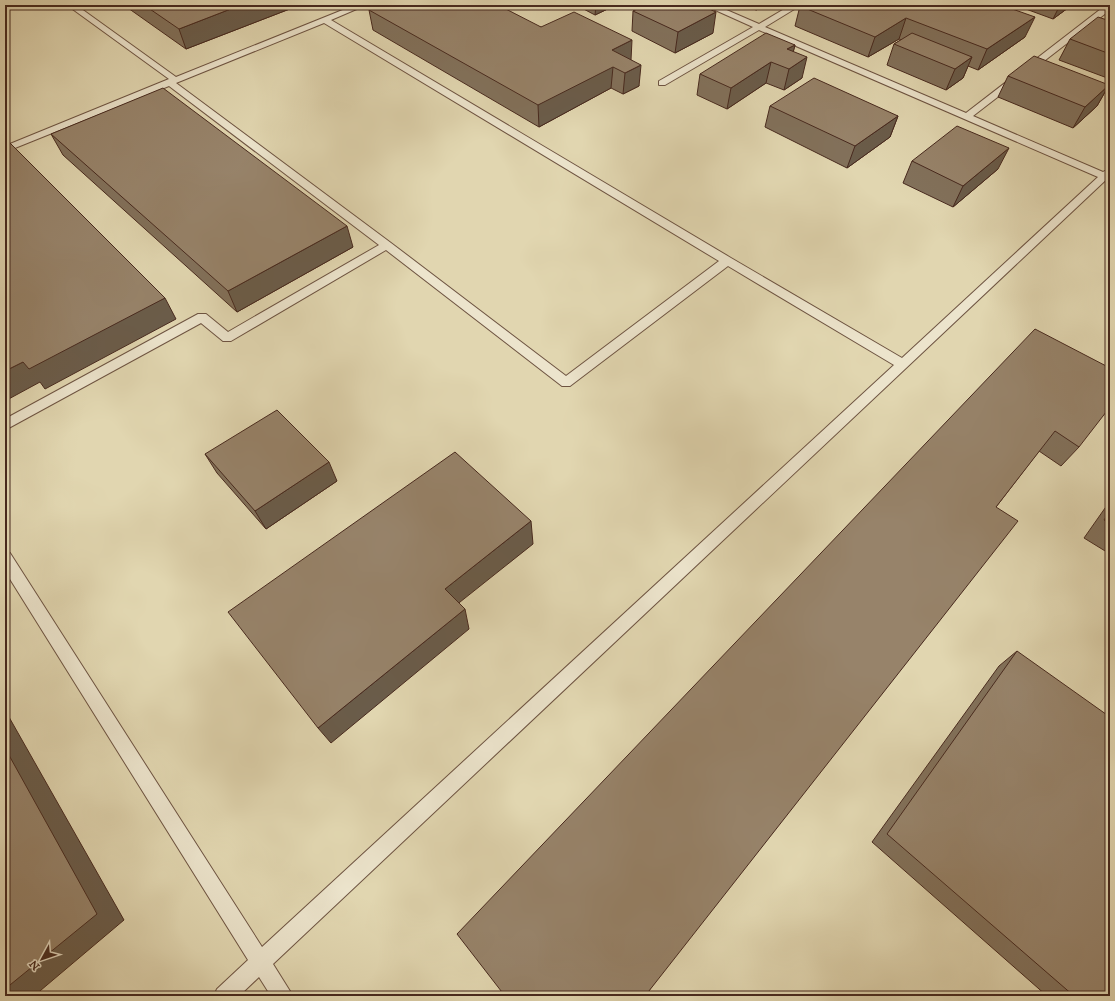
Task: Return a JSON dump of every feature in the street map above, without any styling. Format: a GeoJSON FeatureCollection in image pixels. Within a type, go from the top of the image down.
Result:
{"type":"FeatureCollection","features":[{"type":"Feature","properties":{"kind":"lane"},"geometry":{"type":"LineString","coordinates":[[71,5],[566,383],[727,261]]}},
{"type":"Feature","properties":{"kind":"lane"},"geometry":{"type":"LineString","coordinates":[[5,149],[362,5]]}},
{"type":"Feature","properties":{"kind":"lane"},"geometry":{"type":"LineString","coordinates":[[224,996],[1107,174],[966,117],[708,5]]}},
{"type":"Feature","properties":{"kind":"lane"},"geometry":{"type":"LineString","coordinates":[[662,83],[757,26],[797,5]]}},
{"type":"Feature","properties":{"kind":"lane"},"geometry":{"type":"LineString","coordinates":[[966,117],[1110,6]]}},
{"type":"Feature","properties":{"kind":"lane"},"geometry":{"type":"LineString","coordinates":[[325,20],[727,261],[903,364]]}},
{"type":"Feature","properties":{"kind":"lane"},"geometry":{"type":"LineString","coordinates":[[5,425],[202,317],[227,338],[387,245]]}},
{"type":"Feature","properties":{"kind":"lane"},"geometry":{"type":"LineString","coordinates":[[5,558],[283,996]]}},
{"type":"Feature","properties":{"kind":"building"},"geometry":{"type":"Polygon","coordinates":[[[144,5],[241,5],[179,29],[144,5]]]}},
{"type":"Feature","properties":{"kind":"building"},"geometry":{"type":"Polygon","coordinates":[[[381,5],[498,5],[541,27],[574,12],[632,40],[612,50],[641,65],[625,73],[613,67],[538,105],[369,10],[381,5]]]}},
{"type":"Feature","properties":{"kind":"building"},"geometry":{"type":"Polygon","coordinates":[[[646,5],[700,5],[716,12],[678,32],[633,11],[646,5]]]}},
{"type":"Feature","properties":{"kind":"building"},"geometry":{"type":"Polygon","coordinates":[[[1001,5],[1035,17],[987,49],[906,18],[875,37],[800,6],[1001,5]]]}},
{"type":"Feature","properties":{"kind":"building"},"geometry":{"type":"Polygon","coordinates":[[[1098,17],[1110,21],[1110,54],[1070,39],[1098,17]]]}},
{"type":"Feature","properties":{"kind":"building"},"geometry":{"type":"Polygon","coordinates":[[[766,33],[795,45],[787,49],[807,57],[789,69],[771,62],[731,88],[700,74],[766,33]]]}},
{"type":"Feature","properties":{"kind":"building"},"geometry":{"type":"Polygon","coordinates":[[[912,33],[972,57],[955,69],[894,44],[912,33]]]}},
{"type":"Feature","properties":{"kind":"building"},"geometry":{"type":"Polygon","coordinates":[[[1034,56],[1109,85],[1085,107],[1008,76],[1034,56]]]}},
{"type":"Feature","properties":{"kind":"building"},"geometry":{"type":"Polygon","coordinates":[[[814,78],[898,116],[855,146],[770,106],[814,78]]]}},
{"type":"Feature","properties":{"kind":"building"},"geometry":{"type":"Polygon","coordinates":[[[163,88],[347,226],[228,291],[51,134],[163,88]]]}},
{"type":"Feature","properties":{"kind":"building"},"geometry":{"type":"Polygon","coordinates":[[[957,126],[1009,148],[963,186],[912,161],[957,126]]]}},
{"type":"Feature","properties":{"kind":"building"},"geometry":{"type":"Polygon","coordinates":[[[5,138],[165,298],[29,369],[23,362],[5,371],[5,138]]]}},
{"type":"Feature","properties":{"kind":"building"},"geometry":{"type":"Polygon","coordinates":[[[1035,329],[1110,368],[1110,407],[1079,447],[1055,431],[996,507],[1018,521],[645,996],[505,996],[457,934],[1035,329]]]}},
{"type":"Feature","properties":{"kind":"building"},"geometry":{"type":"Polygon","coordinates":[[[277,410],[329,462],[255,511],[205,454],[277,410]]]}},
{"type":"Feature","properties":{"kind":"building"},"geometry":{"type":"Polygon","coordinates":[[[455,452],[531,521],[445,589],[465,609],[318,728],[228,612],[455,452]]]}},
{"type":"Feature","properties":{"kind":"building"},"geometry":{"type":"Polygon","coordinates":[[[1110,511],[1110,524],[1104,520],[1110,511]]]}},
{"type":"Feature","properties":{"kind":"building"},"geometry":{"type":"Polygon","coordinates":[[[1017,651],[1110,717],[1110,996],[1074,996],[887,834],[1017,651]]]}},
{"type":"Feature","properties":{"kind":"building"},"geometry":{"type":"Polygon","coordinates":[[[5,748],[97,914],[5,989],[5,748]]]}}]}
